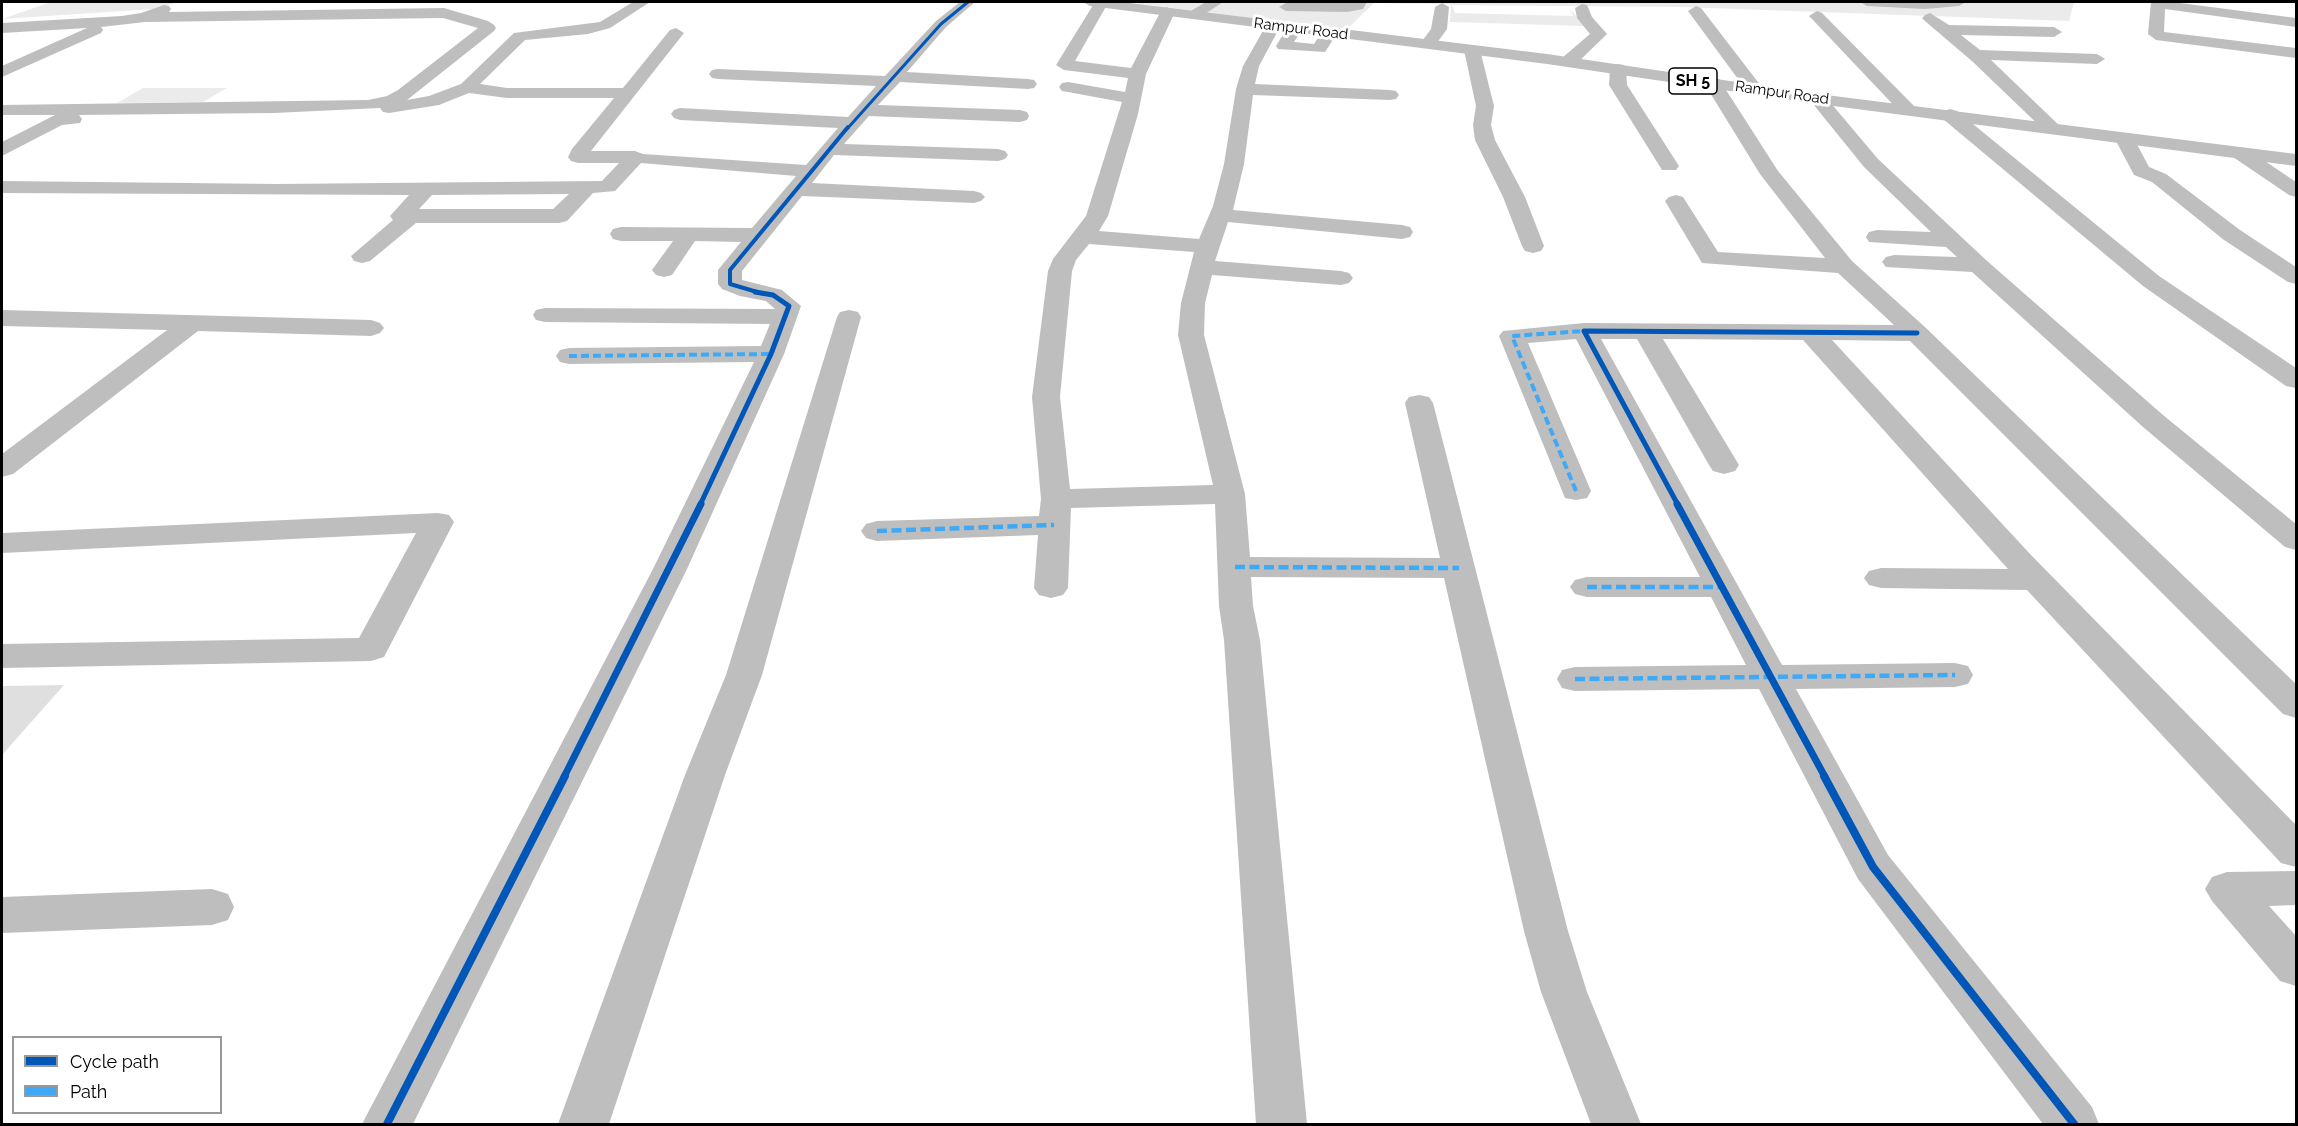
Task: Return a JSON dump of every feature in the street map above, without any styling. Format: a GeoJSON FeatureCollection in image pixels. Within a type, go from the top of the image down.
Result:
{"type":"FeatureCollection","features":[{"type":"Feature","properties":{"kind":"street"},"geometry":{"type":"LineString","coordinates":[[2,28],[122,21],[145,17],[192,2]]}},
{"type":"Feature","properties":{"kind":"street"},"geometry":{"type":"LineString","coordinates":[[2,120],[336,113],[402,107],[433,101],[467,88],[520,36],[605,25],[643,2]]}},
{"type":"Feature","properties":{"kind":"street"},"geometry":{"type":"LineString","coordinates":[[387,1125],[670,569],[771,354],[789,306],[773,295],[749,291],[730,284],[730,270],[812,170],[941,24],[968,2]]}},
{"type":"Feature","properties":{"kind":"street"},"geometry":{"type":"LineString","coordinates":[[1095,2],[1064,65],[1137,74]]}},
{"type":"Feature","properties":{"kind":"street","name":"Rampur Road"},"geometry":{"type":"LineString","coordinates":[[1095,2],[1194,15],[1286,18],[1330,32],[1568,62],[1818,99],[2296,160]]}},
{"type":"Feature","properties":{"kind":"street"},"geometry":{"type":"LineString","coordinates":[[1194,15],[1216,2]]}},
{"type":"Feature","properties":{"kind":"street"},"geometry":{"type":"LineString","coordinates":[[1281,1125],[1242,640],[1236,606],[1230,494],[1191,335],[1193,303],[1205,257],[1221,215],[1234,164],[1245,89],[1257,51],[1286,18],[1286,7],[1331,9],[1358,6],[1360,2]]}},
{"type":"Feature","properties":{"kind":"street"},"geometry":{"type":"LineString","coordinates":[[1867,2],[1925,6],[1959,2]]}},
{"type":"Feature","properties":{"kind":"street"},"geometry":{"type":"LineString","coordinates":[[2296,21],[2158,3],[2156,34],[2162,37],[2296,53]]}},
{"type":"Feature","properties":{"kind":"street"},"geometry":{"type":"LineString","coordinates":[[1428,44],[1439,29],[1442,7]]}},
{"type":"Feature","properties":{"kind":"street"},"geometry":{"type":"LineString","coordinates":[[1568,62],[1599,34],[1585,18],[1582,8]]}},
{"type":"Feature","properties":{"kind":"street"},"geometry":{"type":"LineString","coordinates":[[1696,11],[1755,90]]}},
{"type":"Feature","properties":{"kind":"street"},"geometry":{"type":"LineString","coordinates":[[1051,588],[1055,512],[1047,390],[1060,271],[1065,259],[1084,237],[1097,216],[1133,99],[1137,74],[1167,12]]}},
{"type":"Feature","properties":{"kind":"street"},"geometry":{"type":"LineString","coordinates":[[2,110],[274,108],[368,105],[392,101],[488,28],[483,24],[444,14],[145,17]]}},
{"type":"Feature","properties":{"kind":"street"},"geometry":{"type":"LineString","coordinates":[[1817,16],[1908,110]]}},
{"type":"Feature","properties":{"kind":"street"},"geometry":{"type":"LineString","coordinates":[[1930,18],[1975,55],[2055,130]]}},
{"type":"Feature","properties":{"kind":"street"},"geometry":{"type":"LineString","coordinates":[[2,72],[122,21]]}},
{"type":"Feature","properties":{"kind":"street"},"geometry":{"type":"LineString","coordinates":[[1439,29],[1455,27]]}},
{"type":"Feature","properties":{"kind":"street"},"geometry":{"type":"LineString","coordinates":[[1945,30],[2054,32]]}},
{"type":"Feature","properties":{"kind":"street"},"geometry":{"type":"LineString","coordinates":[[2,187],[586,189],[608,187],[635,157],[578,157],[676,33]]}},
{"type":"Feature","properties":{"kind":"street"},"geometry":{"type":"LineString","coordinates":[[1472,50],[1485,106],[1482,125],[1485,140],[1514,197],[1533,246]]}},
{"type":"Feature","properties":{"kind":"street"},"geometry":{"type":"LineString","coordinates":[[1975,55],[2097,59]]}},
{"type":"Feature","properties":{"kind":"street"},"geometry":{"type":"LineString","coordinates":[[1618,69],[1618,85],[1670,166]]}},
{"type":"Feature","properties":{"kind":"street"},"geometry":{"type":"LineString","coordinates":[[718,74],[1028,84]]}},
{"type":"Feature","properties":{"kind":"street"},"geometry":{"type":"LineString","coordinates":[[1713,83],[1770,174],[1844,266],[1917,333],[2296,705]]}},
{"type":"Feature","properties":{"kind":"street"},"geometry":{"type":"LineString","coordinates":[[1068,87],[1133,99]]}},
{"type":"Feature","properties":{"kind":"street"},"geometry":{"type":"LineString","coordinates":[[467,88],[507,93],[627,93]]}},
{"type":"Feature","properties":{"kind":"street"},"geometry":{"type":"LineString","coordinates":[[1245,89],[1390,95]]}},
{"type":"Feature","properties":{"kind":"street"},"geometry":{"type":"LineString","coordinates":[[1818,99],[1871,163],[1977,265],[2153,421],[2296,540]]}},
{"type":"Feature","properties":{"kind":"street"},"geometry":{"type":"LineString","coordinates":[[680,114],[860,117],[1020,116]]}},
{"type":"Feature","properties":{"kind":"street"},"geometry":{"type":"LineString","coordinates":[[1950,115],[2151,281],[2296,380]]}},
{"type":"Feature","properties":{"kind":"street"},"geometry":{"type":"LineString","coordinates":[[2,150],[58,120]]}},
{"type":"Feature","properties":{"kind":"street"},"geometry":{"type":"LineString","coordinates":[[2125,139],[2141,171],[2159,178],[2232,235],[2296,277]]}},
{"type":"Feature","properties":{"kind":"street"},"geometry":{"type":"LineString","coordinates":[[2240,153],[2296,191]]}},
{"type":"Feature","properties":{"kind":"street"},"geometry":{"type":"LineString","coordinates":[[812,170],[998,155]]}},
{"type":"Feature","properties":{"kind":"street"},"geometry":{"type":"LineString","coordinates":[[648,159],[812,170],[974,197]]}},
{"type":"Feature","properties":{"kind":"street"},"geometry":{"type":"LineString","coordinates":[[426,189],[401,216],[559,216],[586,189]]}},
{"type":"Feature","properties":{"kind":"street"},"geometry":{"type":"LineString","coordinates":[[1676,201],[1710,258],[1844,266]]}},
{"type":"Feature","properties":{"kind":"street"},"geometry":{"type":"LineString","coordinates":[[654,234],[674,210]]}},
{"type":"Feature","properties":{"kind":"street"},"geometry":{"type":"LineString","coordinates":[[1221,215],[1402,232]]}},
{"type":"Feature","properties":{"kind":"street"},"geometry":{"type":"LineString","coordinates":[[362,256],[411,216]]}},
{"type":"Feature","properties":{"kind":"street"},"geometry":{"type":"LineString","coordinates":[[621,234],[758,235]]}},
{"type":"Feature","properties":{"kind":"street"},"geometry":{"type":"LineString","coordinates":[[664,270],[689,234]]}},
{"type":"Feature","properties":{"kind":"street"},"geometry":{"type":"LineString","coordinates":[[1084,237],[1341,278]]}},
{"type":"Feature","properties":{"kind":"street"},"geometry":{"type":"LineString","coordinates":[[1877,237],[1950,240]]}},
{"type":"Feature","properties":{"kind":"street"},"geometry":{"type":"LineString","coordinates":[[1894,262],[1977,265]]}},
{"type":"Feature","properties":{"kind":"street"},"geometry":{"type":"LineString","coordinates":[[545,315],[784,317]]}},
{"type":"Feature","properties":{"kind":"street"},"geometry":{"type":"LineString","coordinates":[[583,1125],[705,776],[744,675],[849,317]]}},
{"type":"Feature","properties":{"kind":"street"},"geometry":{"type":"LineString","coordinates":[[2,318],[371,328]]}},
{"type":"Feature","properties":{"kind":"street"},"geometry":{"type":"LineString","coordinates":[[2,468],[192,323]]}},
{"type":"Feature","properties":{"kind":"street"},"geometry":{"type":"LineString","coordinates":[[1576,491],[1512,336],[1584,331],[1917,333]]}},
{"type":"Feature","properties":{"kind":"street"},"geometry":{"type":"LineString","coordinates":[[1584,331],[1873,867],[2074,1125]]}},
{"type":"Feature","properties":{"kind":"street"},"geometry":{"type":"LineString","coordinates":[[1645,331],[1724,465]]}},
{"type":"Feature","properties":{"kind":"street"},"geometry":{"type":"LineString","coordinates":[[1810,332],[2036,580],[2296,851]]}},
{"type":"Feature","properties":{"kind":"street"},"geometry":{"type":"LineString","coordinates":[[569,356],[771,354]]}},
{"type":"Feature","properties":{"kind":"street"},"geometry":{"type":"LineString","coordinates":[[1419,403],[1546,931],[1564,992],[1616,1125]]}},
{"type":"Feature","properties":{"kind":"street"},"geometry":{"type":"LineString","coordinates":[[877,531],[1230,494]]}},
{"type":"Feature","properties":{"kind":"street"},"geometry":{"type":"LineString","coordinates":[[2,543],[438,522],[371,649],[2,656]]}},
{"type":"Feature","properties":{"kind":"street"},"geometry":{"type":"LineString","coordinates":[[1235,567],[1459,568]]}},
{"type":"Feature","properties":{"kind":"street"},"geometry":{"type":"LineString","coordinates":[[1881,578],[2036,580]]}},
{"type":"Feature","properties":{"kind":"street"},"geometry":{"type":"LineString","coordinates":[[1587,587],[1720,587]]}},
{"type":"Feature","properties":{"kind":"street"},"geometry":{"type":"LineString","coordinates":[[1575,679],[1955,675]]}},
{"type":"Feature","properties":{"kind":"street"},"geometry":{"type":"LineString","coordinates":[[2296,888],[2227,889],[2296,967]]}},
{"type":"Feature","properties":{"kind":"street"},"geometry":{"type":"LineString","coordinates":[[2,915],[212,907]]}},
{"type":"Feature","properties":{"kind":"shaded area"},"geometry":{"type":"Polygon","coordinates":[[[51,2],[179,2],[153,9],[2,19],[51,2]]]}},
{"type":"Feature","properties":{"kind":"shaded area"},"geometry":{"type":"Polygon","coordinates":[[[1126,2],[2074,2],[2069,21],[1681,7],[1452,5],[1455,13],[1573,16],[1569,8],[1585,26],[1450,22],[1451,4],[1374,3],[1346,30],[1126,2]]]}},
{"type":"Feature","properties":{"kind":"shaded area"},"geometry":{"type":"Polygon","coordinates":[[[143,88],[227,88],[203,102],[117,103],[143,88]]]}},
{"type":"Feature","properties":{"kind":"building"},"geometry":{"type":"Polygon","coordinates":[[[64,685],[2,755],[2,686],[64,685]]]}},
{"type":"Feature","properties":{"kind":"marked path"},"geometry":{"type":"LineString","coordinates":[[1576,491],[1512,336],[1584,331]]}},
{"type":"Feature","properties":{"kind":"marked path"},"geometry":{"type":"LineString","coordinates":[[569,356],[771,354]]}},
{"type":"Feature","properties":{"kind":"marked path"},"geometry":{"type":"LineString","coordinates":[[877,531],[1054,525]]}},
{"type":"Feature","properties":{"kind":"marked path"},"geometry":{"type":"LineString","coordinates":[[1235,567],[1459,568]]}},
{"type":"Feature","properties":{"kind":"marked path"},"geometry":{"type":"LineString","coordinates":[[1587,587],[1721,587]]}},
{"type":"Feature","properties":{"kind":"marked path"},"geometry":{"type":"LineString","coordinates":[[1575,679],[1955,675]]}},
{"type":"Feature","properties":{"kind":"cycle path"},"geometry":{"type":"LineString","coordinates":[[387,1124],[670,569],[771,354],[789,306],[773,295],[749,291],[730,284],[730,270],[829,149],[941,24],[968,2]]}},
{"type":"Feature","properties":{"kind":"cycle path"},"geometry":{"type":"LineString","coordinates":[[1917,333],[1584,331],[1873,867],[2074,1124]]}}]}
